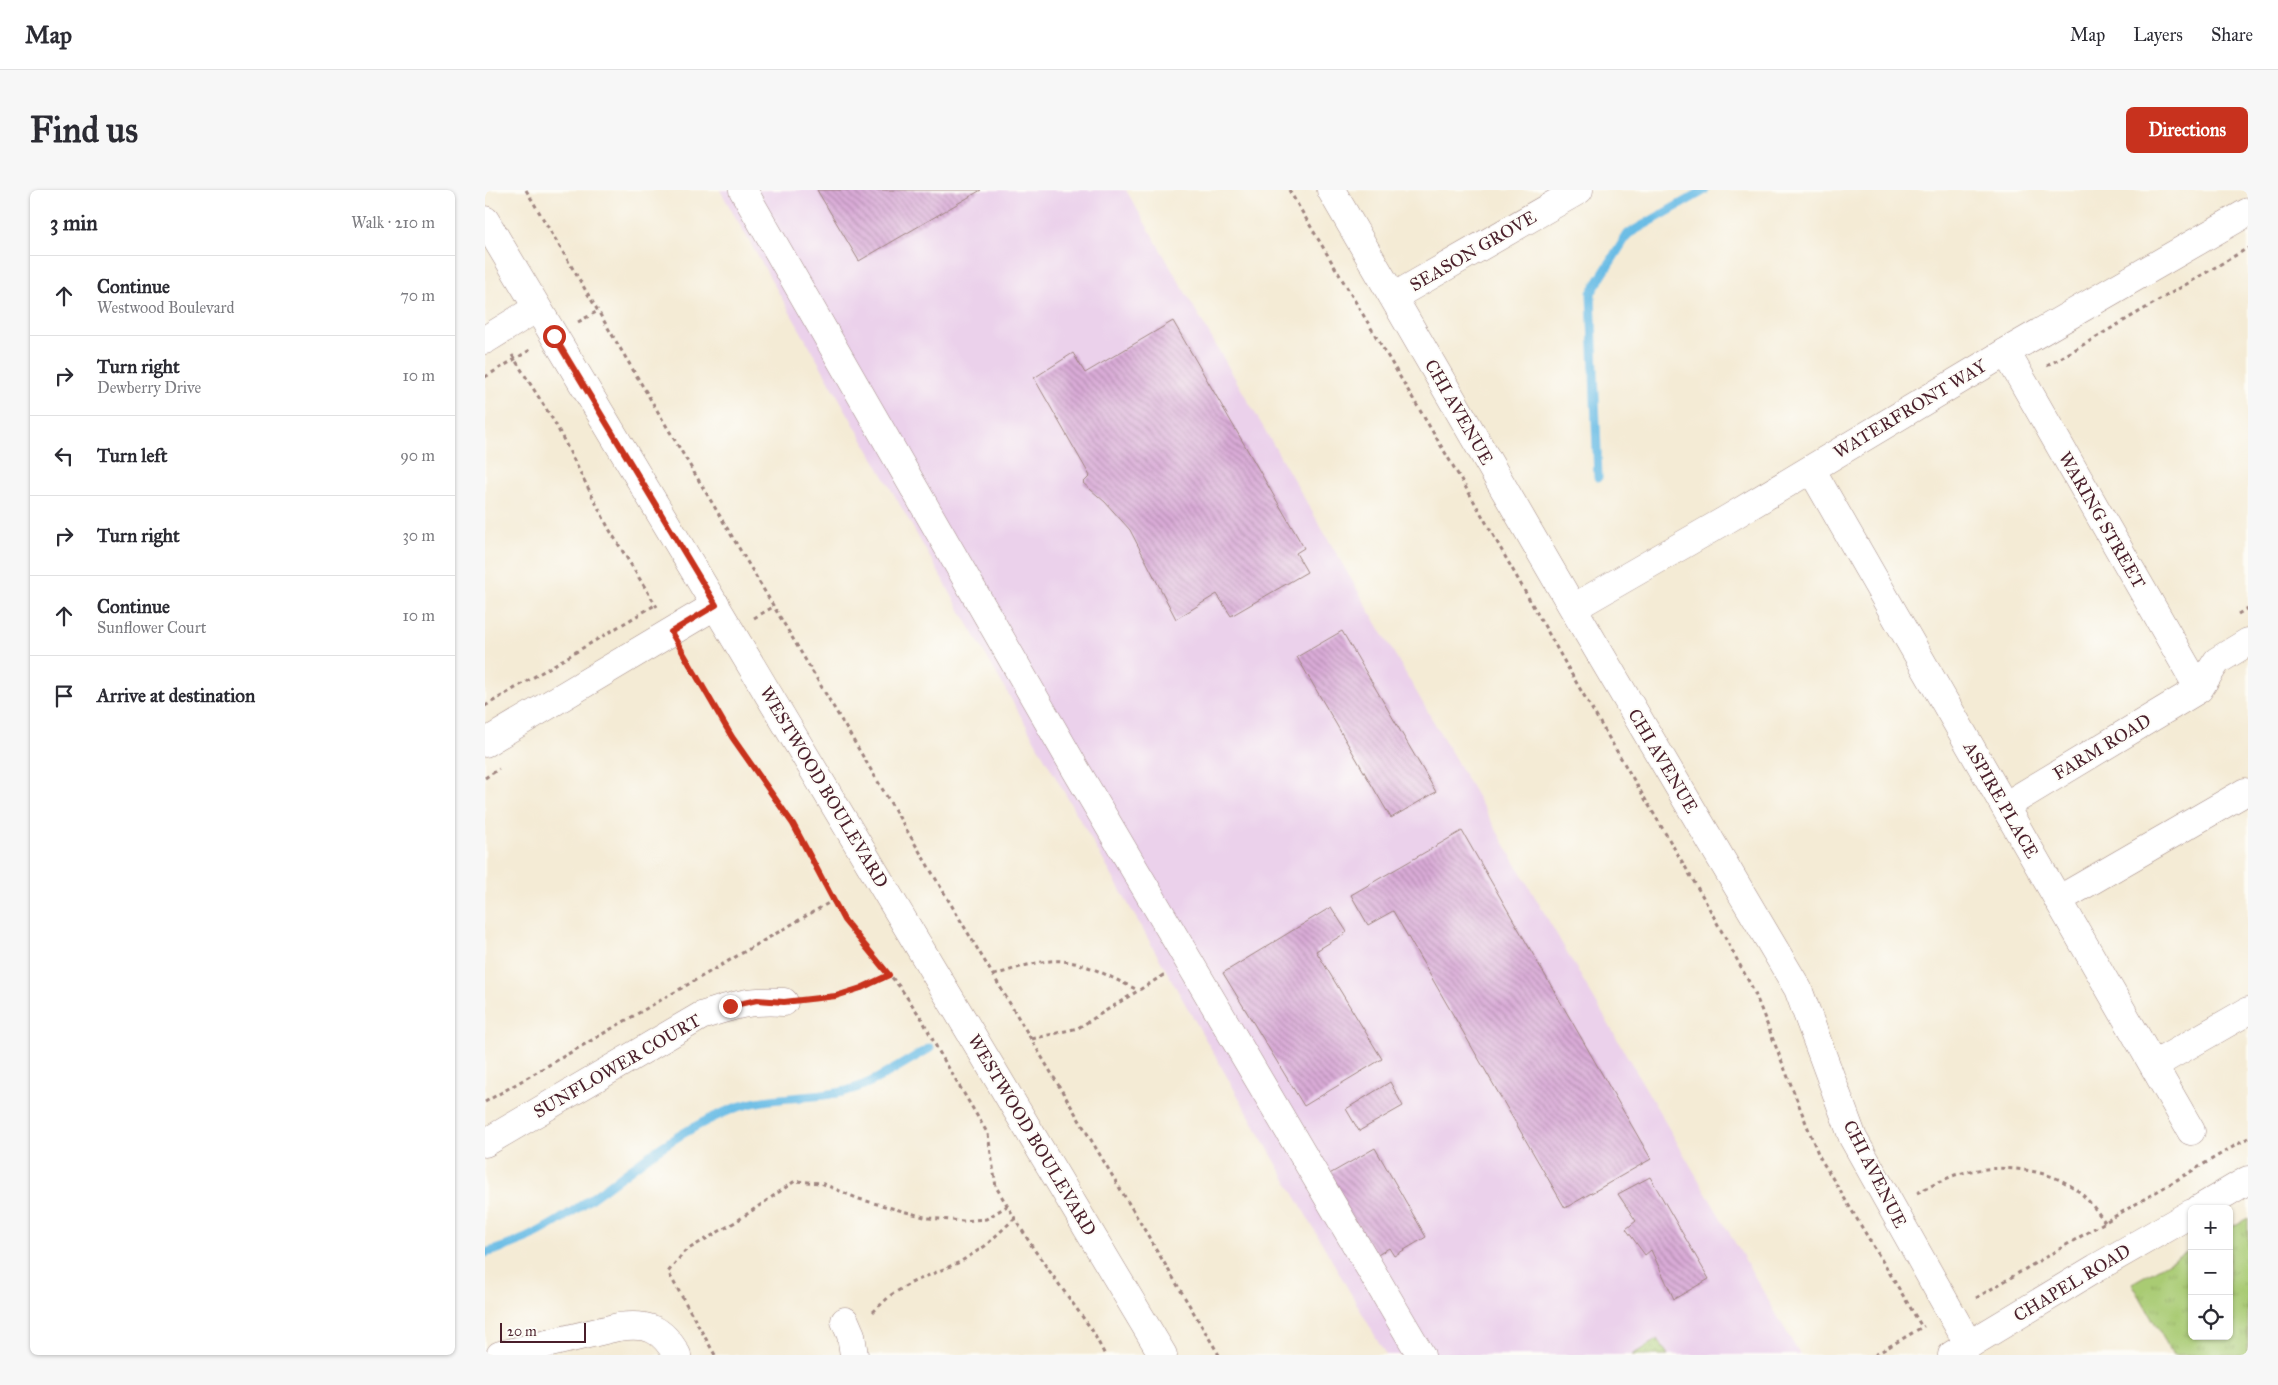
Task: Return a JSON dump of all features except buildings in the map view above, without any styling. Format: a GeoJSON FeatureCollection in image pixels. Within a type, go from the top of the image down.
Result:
{"type":"FeatureCollection","features":[{"type":"Feature","properties":{"kind":"street"},"geometry":{"type":"LineString","coordinates":[[743,190],[1076,770],[1421,1355]]}},
{"type":"Feature","properties":{"kind":"street","name":"CHI AVENUE"},"geometry":{"type":"LineString","coordinates":[[1331,190],[1573,608],[1798,989],[1853,1138],[1950,1312],[1961,1350]]}},
{"type":"Feature","properties":{"kind":"street","name":"SEASON GROVE"},"geometry":{"type":"LineString","coordinates":[[1393,297],[1579,190]]}},
{"type":"Feature","properties":{"kind":"street","name":"WATERFRONT WAY"},"geometry":{"type":"LineString","coordinates":[[1573,608],[2006,352],[2248,212]]}},
{"type":"Feature","properties":{"kind":"street","name":"WESTWOOD BOULEVARD"},"geometry":{"type":"LineString","coordinates":[[485,220],[1163,1355]]}},
{"type":"Feature","properties":{"kind":"street"},"geometry":{"type":"LineString","coordinates":[[491,336],[537,308]]}},
{"type":"Feature","properties":{"kind":"street","name":"WARING STREET"},"geometry":{"type":"LineString","coordinates":[[2006,352],[2199,689]]}},
{"type":"Feature","properties":{"kind":"street","name":"ASPIRE PLACE"},"geometry":{"type":"LineString","coordinates":[[1811,469],[2191,1131]]}},
{"type":"Feature","properties":{"kind":"street"},"geometry":{"type":"LineString","coordinates":[[485,743],[716,605]]}},
{"type":"Feature","properties":{"kind":"street"},"geometry":{"type":"LineString","coordinates":[[2199,689],[2217,661],[2248,642]]}},
{"type":"Feature","properties":{"kind":"street","name":"FARM ROAD"},"geometry":{"type":"LineString","coordinates":[[2005,806],[2199,689]]}},
{"type":"Feature","properties":{"kind":"street"},"geometry":{"type":"LineString","coordinates":[[2058,900],[2245,792]]}},
{"type":"Feature","properties":{"kind":"street","name":"SUNFLOWER COURT"},"geometry":{"type":"LineString","coordinates":[[485,1143],[701,1016],[730,1006],[757,1000],[784,1002]]}},
{"type":"Feature","properties":{"kind":"street"},"geometry":{"type":"LineString","coordinates":[[2153,1065],[2248,1011]]}},
{"type":"Feature","properties":{"kind":"street"},"geometry":{"type":"LineString","coordinates":[[2206,1205],[2248,1180]]}},
{"type":"Feature","properties":{"kind":"street","name":"CHAPEL ROAD"},"geometry":{"type":"LineString","coordinates":[[1961,1350],[2096,1268],[2188,1215]]}},
{"type":"Feature","properties":{"kind":"street"},"geometry":{"type":"LineString","coordinates":[[500,1355],[637,1324],[663,1334],[677,1355]]}},
{"type":"Feature","properties":{"kind":"path"},"geometry":{"type":"LineString","coordinates":[[526,190],[1219,1355]]}},
{"type":"Feature","properties":{"kind":"path"},"geometry":{"type":"LineString","coordinates":[[1289,190],[1475,503],[1575,682],[1703,897],[1754,991],[1819,1156],[1922,1327]]}},
{"type":"Feature","properties":{"kind":"path"},"geometry":{"type":"LineString","coordinates":[[2047,366],[2248,248]]}},
{"type":"Feature","properties":{"kind":"path"},"geometry":{"type":"LineString","coordinates":[[491,336],[555,423],[609,529],[732,737],[793,824],[832,901],[844,920],[922,1019],[937,1050],[988,1134],[996,1187],[1033,1248],[1092,1330],[1105,1355]]}},
{"type":"Feature","properties":{"kind":"path"},"geometry":{"type":"LineString","coordinates":[[485,706],[655,605]]}},
{"type":"Feature","properties":{"kind":"path"},"geometry":{"type":"LineString","coordinates":[[485,1102],[832,901]]}},
{"type":"Feature","properties":{"kind":"path"},"geometry":{"type":"LineString","coordinates":[[994,975],[1029,965],[1062,961],[1094,970],[1138,990]]}},
{"type":"Feature","properties":{"kind":"path"},"geometry":{"type":"LineString","coordinates":[[1032,1039],[1078,1028],[1166,973]]}},
{"type":"Feature","properties":{"kind":"path"},"geometry":{"type":"LineString","coordinates":[[784,1002],[836,996],[861,988],[889,975]]}},
{"type":"Feature","properties":{"kind":"path"},"geometry":{"type":"LineString","coordinates":[[1875,1355],[2248,1138]]}},
{"type":"Feature","properties":{"kind":"path"},"geometry":{"type":"LineString","coordinates":[[1909,1198],[1957,1175],[1984,1170],[2014,1170],[2043,1173],[2071,1186],[2088,1199],[2105,1222]]}},
{"type":"Feature","properties":{"kind":"path"},"geometry":{"type":"LineString","coordinates":[[715,1355],[668,1272],[685,1251],[737,1221],[795,1181],[821,1183],[859,1199],[928,1218],[963,1221],[986,1220],[1007,1206]]}},
{"type":"Feature","properties":{"kind":"path"},"geometry":{"type":"LineString","coordinates":[[850,1337],[891,1295],[911,1283],[960,1262],[985,1246],[1015,1218]]}},
{"type":"Feature","properties":{"kind":"shaded area"},"geometry":{"type":"Polygon","coordinates":[[[720,190],[1126,190],[1800,1355],[1386,1355],[720,190]]]}},
{"type":"Feature","properties":{"kind":"green space"},"geometry":{"type":"Polygon","coordinates":[[[2248,1218],[2248,1355],[2173,1355],[2132,1283],[2188,1251],[2188,1340],[2233,1340],[2233,1226],[2248,1218]]]}},
{"type":"Feature","properties":{"kind":"green space"},"geometry":{"type":"Polygon","coordinates":[[[1658,1339],[1668,1355],[1632,1355],[1658,1339]]]}},
{"type":"Feature","properties":{"kind":"waterway"},"geometry":{"type":"LineString","coordinates":[[1598,477],[1591,293],[1628,234],[1705,190]]}},
{"type":"Feature","properties":{"kind":"waterway"},"geometry":{"type":"LineString","coordinates":[[485,1253],[527,1238],[546,1228],[582,1205],[669,1142],[730,1110],[757,1102],[828,1094],[854,1089],[876,1079],[930,1048]]}},
{"type":"Feature","properties":{"kind":"route"},"geometry":{"type":"LineString","coordinates":[[554,336],[716,605],[671,632],[732,737],[793,824],[832,901],[844,920],[889,975],[861,988],[836,996],[784,1002],[757,1000],[730,1006]]}}]}
